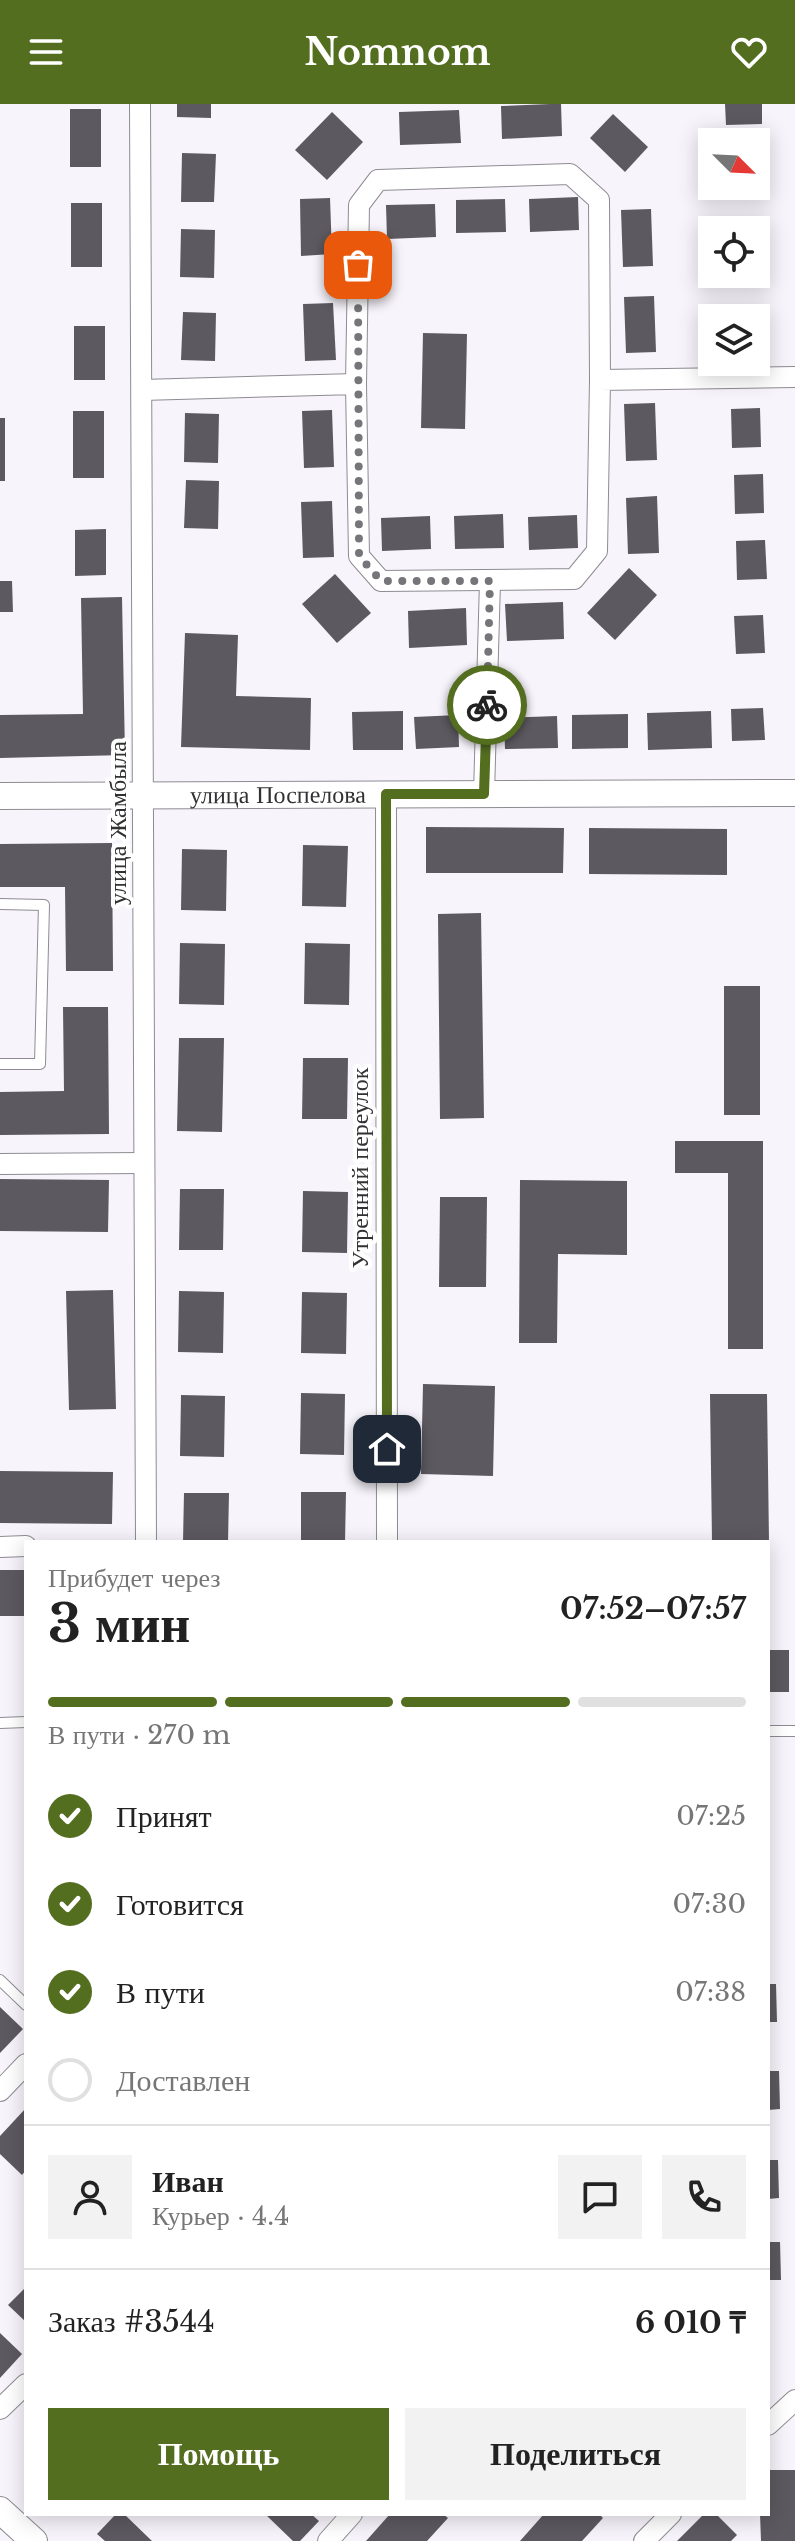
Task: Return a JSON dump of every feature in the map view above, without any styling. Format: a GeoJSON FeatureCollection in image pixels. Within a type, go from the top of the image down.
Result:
{"type":"FeatureCollection","features":[{"type":"Feature","properties":{"kind":"street","name":"улица Жамбыла"},"geometry":{"type":"LineString","coordinates":[[140,104],[146,1540]]}},
{"type":"Feature","properties":{"kind":"street"},"geometry":{"type":"LineString","coordinates":[[570,174],[599,200],[597,551],[574,579],[381,581],[359,556],[356,384],[359,205],[378,180],[570,174]]}},
{"type":"Feature","properties":{"kind":"street"},"geometry":{"type":"LineString","coordinates":[[600,380],[795,377]]}},
{"type":"Feature","properties":{"kind":"street"},"geometry":{"type":"LineString","coordinates":[[142,390],[356,384]]}},
{"type":"Feature","properties":{"kind":"street"},"geometry":{"type":"LineString","coordinates":[[484,794],[490,581]]}},
{"type":"Feature","properties":{"kind":"street","name":"улица Поспелова"},"geometry":{"type":"LineString","coordinates":[[0,796],[795,793]]}},
{"type":"Feature","properties":{"kind":"street","name":"Утренний переулок"},"geometry":{"type":"LineString","coordinates":[[386,794],[387,1540]]}},
{"type":"Feature","properties":{"kind":"street"},"geometry":{"type":"LineString","coordinates":[[0,1164],[143,1163]]}},
{"type":"Feature","properties":{"kind":"street"},"geometry":{"type":"LineString","coordinates":[[0,1547],[24,1546]]}},
{"type":"Feature","properties":{"kind":"street"},"geometry":{"type":"LineString","coordinates":[[0,2091],[24,2066]]}},
{"type":"Feature","properties":{"kind":"street"},"geometry":{"type":"LineString","coordinates":[[0,2409],[24,2386]]}},
{"type":"Feature","properties":{"kind":"street"},"geometry":{"type":"LineString","coordinates":[[770,2423],[795,2400]]}},
{"type":"Feature","properties":{"kind":"street"},"geometry":{"type":"LineString","coordinates":[[0,2510],[34,2541]]}},
{"type":"Feature","properties":{"kind":"street"},"geometry":{"type":"LineString","coordinates":[[328,2541],[350,2516]]}},
{"type":"Feature","properties":{"kind":"street"},"geometry":{"type":"LineString","coordinates":[[644,2541],[668,2516]]}},
{"type":"Feature","properties":{"kind":"lane"},"geometry":{"type":"LineString","coordinates":[[0,904],[44,905],[40,1064],[0,1064]]}},
{"type":"Feature","properties":{"kind":"lane"},"geometry":{"type":"LineString","coordinates":[[0,1723],[24,1722]]}},
{"type":"Feature","properties":{"kind":"lane"},"geometry":{"type":"LineString","coordinates":[[770,1731],[795,1731]]}},
{"type":"Feature","properties":{"kind":"lane"},"geometry":{"type":"LineString","coordinates":[[0,1980],[24,2003]]}},
{"type":"Feature","properties":{"kind":"building"},"geometry":{"type":"Polygon","coordinates":[[[177,104],[211,104],[211,118],[177,117],[177,104]]]}},
{"type":"Feature","properties":{"kind":"building"},"geometry":{"type":"Polygon","coordinates":[[[561,104],[562,136],[502,139],[501,106],[561,104]]]}},
{"type":"Feature","properties":{"kind":"building"},"geometry":{"type":"Polygon","coordinates":[[[725,104],[762,104],[762,124],[726,125],[725,104]]]}},
{"type":"Feature","properties":{"kind":"building"},"geometry":{"type":"Polygon","coordinates":[[[70,109],[101,109],[101,167],[70,167],[70,109]]]}},
{"type":"Feature","properties":{"kind":"building"},"geometry":{"type":"Polygon","coordinates":[[[459,110],[461,143],[400,145],[399,112],[459,110]]]}},
{"type":"Feature","properties":{"kind":"building"},"geometry":{"type":"Polygon","coordinates":[[[332,112],[363,142],[327,180],[295,150],[332,112]]]}},
{"type":"Feature","properties":{"kind":"building"},"geometry":{"type":"Polygon","coordinates":[[[613,114],[648,147],[625,172],[590,138],[613,114]]]}},
{"type":"Feature","properties":{"kind":"building"},"geometry":{"type":"Polygon","coordinates":[[[182,153],[216,154],[214,202],[181,202],[182,153]]]}},
{"type":"Feature","properties":{"kind":"building"},"geometry":{"type":"Polygon","coordinates":[[[578,197],[579,230],[530,232],[529,199],[578,197]]]}},
{"type":"Feature","properties":{"kind":"building"},"geometry":{"type":"Polygon","coordinates":[[[330,198],[332,254],[301,256],[300,199],[330,198]]]}},
{"type":"Feature","properties":{"kind":"building"},"geometry":{"type":"Polygon","coordinates":[[[505,199],[506,232],[456,233],[456,200],[505,199]]]}},
{"type":"Feature","properties":{"kind":"building"},"geometry":{"type":"Polygon","coordinates":[[[71,203],[102,203],[102,267],[71,267],[71,203]]]}},
{"type":"Feature","properties":{"kind":"building"},"geometry":{"type":"Polygon","coordinates":[[[435,204],[436,237],[387,239],[386,205],[435,204]]]}},
{"type":"Feature","properties":{"kind":"building"},"geometry":{"type":"Polygon","coordinates":[[[651,209],[653,266],[623,267],[621,210],[651,209]]]}},
{"type":"Feature","properties":{"kind":"building"},"geometry":{"type":"Polygon","coordinates":[[[181,229],[215,230],[214,278],[180,277],[181,229]]]}},
{"type":"Feature","properties":{"kind":"building"},"geometry":{"type":"Polygon","coordinates":[[[654,296],[656,352],[626,353],[624,297],[654,296]]]}},
{"type":"Feature","properties":{"kind":"building"},"geometry":{"type":"Polygon","coordinates":[[[333,303],[336,360],[305,361],[303,304],[333,303]]]}},
{"type":"Feature","properties":{"kind":"building"},"geometry":{"type":"Polygon","coordinates":[[[183,312],[216,313],[215,361],[181,360],[183,312]]]}},
{"type":"Feature","properties":{"kind":"building"},"geometry":{"type":"Polygon","coordinates":[[[74,326],[105,326],[105,380],[74,380],[74,326]]]}},
{"type":"Feature","properties":{"kind":"building"},"geometry":{"type":"Polygon","coordinates":[[[423,333],[467,334],[465,429],[421,428],[423,333]]]}},
{"type":"Feature","properties":{"kind":"building"},"geometry":{"type":"Polygon","coordinates":[[[655,403],[657,460],[626,461],[624,404],[655,403]]]}},
{"type":"Feature","properties":{"kind":"building"},"geometry":{"type":"Polygon","coordinates":[[[760,408],[761,447],[732,448],[731,409],[760,408]]]}},
{"type":"Feature","properties":{"kind":"building"},"geometry":{"type":"Polygon","coordinates":[[[332,410],[334,467],[304,468],[302,411],[332,410]]]}},
{"type":"Feature","properties":{"kind":"building"},"geometry":{"type":"Polygon","coordinates":[[[73,411],[104,411],[104,478],[73,478],[73,411]]]}},
{"type":"Feature","properties":{"kind":"building"},"geometry":{"type":"Polygon","coordinates":[[[185,413],[219,414],[218,463],[184,462],[185,413]]]}},
{"type":"Feature","properties":{"kind":"building"},"geometry":{"type":"Polygon","coordinates":[[[0,418],[5,418],[5,481],[0,481],[0,418]]]}},
{"type":"Feature","properties":{"kind":"building"},"geometry":{"type":"Polygon","coordinates":[[[763,474],[764,513],[735,514],[734,475],[763,474]]]}},
{"type":"Feature","properties":{"kind":"building"},"geometry":{"type":"Polygon","coordinates":[[[186,480],[219,481],[218,529],[184,528],[186,480]]]}},
{"type":"Feature","properties":{"kind":"building"},"geometry":{"type":"Polygon","coordinates":[[[657,496],[659,553],[628,554],[626,498],[657,496]]]}},
{"type":"Feature","properties":{"kind":"building"},"geometry":{"type":"Polygon","coordinates":[[[332,501],[334,557],[303,558],[301,502],[332,501]]]}},
{"type":"Feature","properties":{"kind":"building"},"geometry":{"type":"Polygon","coordinates":[[[503,514],[504,548],[455,549],[454,516],[503,514]]]}},
{"type":"Feature","properties":{"kind":"building"},"geometry":{"type":"Polygon","coordinates":[[[577,515],[578,548],[529,550],[528,517],[577,515]]]}},
{"type":"Feature","properties":{"kind":"building"},"geometry":{"type":"Polygon","coordinates":[[[430,516],[431,549],[382,551],[381,518],[430,516]]]}},
{"type":"Feature","properties":{"kind":"building"},"geometry":{"type":"Polygon","coordinates":[[[106,529],[106,575],[75,576],[75,530],[106,529]]]}},
{"type":"Feature","properties":{"kind":"building"},"geometry":{"type":"Polygon","coordinates":[[[765,540],[767,579],[737,580],[736,541],[765,540]]]}},
{"type":"Feature","properties":{"kind":"building"},"geometry":{"type":"Polygon","coordinates":[[[629,568],[657,595],[615,640],[587,613],[629,568]]]}},
{"type":"Feature","properties":{"kind":"building"},"geometry":{"type":"Polygon","coordinates":[[[335,574],[371,613],[337,643],[302,604],[335,574]]]}},
{"type":"Feature","properties":{"kind":"building"},"geometry":{"type":"Polygon","coordinates":[[[0,581],[12,581],[13,612],[0,612],[0,581]]]}},
{"type":"Feature","properties":{"kind":"building"},"geometry":{"type":"Polygon","coordinates":[[[122,597],[125,755],[0,758],[0,715],[83,714],[81,598],[122,597]]]}},
{"type":"Feature","properties":{"kind":"building"},"geometry":{"type":"Polygon","coordinates":[[[563,602],[564,639],[507,641],[505,604],[563,602]]]}},
{"type":"Feature","properties":{"kind":"building"},"geometry":{"type":"Polygon","coordinates":[[[466,608],[467,645],[409,648],[408,611],[466,608]]]}},
{"type":"Feature","properties":{"kind":"building"},"geometry":{"type":"Polygon","coordinates":[[[763,615],[765,653],[736,654],[734,616],[763,615]]]}},
{"type":"Feature","properties":{"kind":"building"},"geometry":{"type":"Polygon","coordinates":[[[185,633],[238,635],[236,696],[311,698],[310,750],[181,747],[185,633]]]}},
{"type":"Feature","properties":{"kind":"building"},"geometry":{"type":"Polygon","coordinates":[[[763,708],[765,740],[732,741],[731,709],[763,708]]]}},
{"type":"Feature","properties":{"kind":"building"},"geometry":{"type":"Polygon","coordinates":[[[403,711],[403,750],[353,750],[352,712],[403,711]]]}},
{"type":"Feature","properties":{"kind":"building"},"geometry":{"type":"Polygon","coordinates":[[[711,711],[712,748],[648,750],[647,713],[711,711]]]}},
{"type":"Feature","properties":{"kind":"building"},"geometry":{"type":"Polygon","coordinates":[[[628,714],[628,748],[572,749],[572,715],[628,714]]]}},
{"type":"Feature","properties":{"kind":"building"},"geometry":{"type":"Polygon","coordinates":[[[458,715],[459,747],[416,749],[414,717],[458,715]]]}},
{"type":"Feature","properties":{"kind":"building"},"geometry":{"type":"Polygon","coordinates":[[[557,716],[558,748],[505,749],[504,718],[557,716]]]}},
{"type":"Feature","properties":{"kind":"building"},"geometry":{"type":"Polygon","coordinates":[[[426,827],[564,828],[563,873],[426,873],[426,827]]]}},
{"type":"Feature","properties":{"kind":"building"},"geometry":{"type":"Polygon","coordinates":[[[589,828],[727,829],[727,875],[589,874],[589,828]]]}},
{"type":"Feature","properties":{"kind":"building"},"geometry":{"type":"Polygon","coordinates":[[[112,843],[113,971],[66,971],[65,887],[0,887],[0,844],[112,843]]]}},
{"type":"Feature","properties":{"kind":"building"},"geometry":{"type":"Polygon","coordinates":[[[303,845],[348,846],[346,907],[302,906],[303,845]]]}},
{"type":"Feature","properties":{"kind":"building"},"geometry":{"type":"Polygon","coordinates":[[[182,849],[227,850],[226,911],[181,910],[182,849]]]}},
{"type":"Feature","properties":{"kind":"building"},"geometry":{"type":"Polygon","coordinates":[[[481,913],[484,1118],[440,1119],[438,914],[481,913]]]}},
{"type":"Feature","properties":{"kind":"building"},"geometry":{"type":"Polygon","coordinates":[[[180,943],[225,944],[224,1005],[179,1004],[180,943]]]}},
{"type":"Feature","properties":{"kind":"building"},"geometry":{"type":"Polygon","coordinates":[[[305,943],[350,944],[349,1005],[304,1004],[305,943]]]}},
{"type":"Feature","properties":{"kind":"building"},"geometry":{"type":"Polygon","coordinates":[[[724,986],[760,986],[760,1115],[724,1115],[724,986]]]}},
{"type":"Feature","properties":{"kind":"building"},"geometry":{"type":"Polygon","coordinates":[[[63,1007],[108,1007],[109,1134],[0,1135],[0,1092],[64,1091],[63,1007]]]}},
{"type":"Feature","properties":{"kind":"building"},"geometry":{"type":"Polygon","coordinates":[[[179,1038],[224,1038],[222,1132],[177,1131],[179,1038]]]}},
{"type":"Feature","properties":{"kind":"building"},"geometry":{"type":"Polygon","coordinates":[[[303,1058],[348,1058],[347,1119],[302,1119],[303,1058]]]}},
{"type":"Feature","properties":{"kind":"building"},"geometry":{"type":"Polygon","coordinates":[[[675,1141],[763,1141],[763,1349],[728,1349],[728,1173],[675,1173],[675,1141]]]}},
{"type":"Feature","properties":{"kind":"building"},"geometry":{"type":"Polygon","coordinates":[[[0,1179],[109,1180],[108,1232],[0,1231],[0,1179]]]}},
{"type":"Feature","properties":{"kind":"building"},"geometry":{"type":"Polygon","coordinates":[[[520,1180],[627,1181],[627,1255],[558,1254],[557,1343],[519,1343],[520,1180]]]}},
{"type":"Feature","properties":{"kind":"building"},"geometry":{"type":"Polygon","coordinates":[[[180,1189],[224,1189],[223,1250],[179,1250],[180,1189]]]}},
{"type":"Feature","properties":{"kind":"building"},"geometry":{"type":"Polygon","coordinates":[[[303,1191],[348,1192],[347,1253],[302,1252],[303,1191]]]}},
{"type":"Feature","properties":{"kind":"building"},"geometry":{"type":"Polygon","coordinates":[[[440,1197],[487,1197],[486,1287],[439,1287],[440,1197]]]}},
{"type":"Feature","properties":{"kind":"building"},"geometry":{"type":"Polygon","coordinates":[[[113,1290],[116,1409],[69,1410],[66,1291],[113,1290]]]}},
{"type":"Feature","properties":{"kind":"building"},"geometry":{"type":"Polygon","coordinates":[[[179,1291],[224,1292],[223,1353],[178,1352],[179,1291]]]}},
{"type":"Feature","properties":{"kind":"building"},"geometry":{"type":"Polygon","coordinates":[[[302,1292],[347,1293],[346,1354],[301,1353],[302,1292]]]}},
{"type":"Feature","properties":{"kind":"building"},"geometry":{"type":"Polygon","coordinates":[[[423,1384],[495,1386],[493,1476],[421,1474],[423,1384]]]}},
{"type":"Feature","properties":{"kind":"building"},"geometry":{"type":"Polygon","coordinates":[[[301,1393],[345,1394],[344,1455],[300,1454],[301,1393]]]}},
{"type":"Feature","properties":{"kind":"building"},"geometry":{"type":"Polygon","coordinates":[[[710,1394],[767,1394],[769,1540],[712,1540],[710,1394]]]}},
{"type":"Feature","properties":{"kind":"building"},"geometry":{"type":"Polygon","coordinates":[[[181,1395],[225,1396],[224,1457],[180,1456],[181,1395]]]}},
{"type":"Feature","properties":{"kind":"building"},"geometry":{"type":"Polygon","coordinates":[[[0,1471],[113,1472],[112,1524],[0,1523],[0,1471]]]}},
{"type":"Feature","properties":{"kind":"building"},"geometry":{"type":"Polygon","coordinates":[[[301,1492],[346,1492],[345,1540],[301,1540],[301,1492]]]}},
{"type":"Feature","properties":{"kind":"building"},"geometry":{"type":"Polygon","coordinates":[[[184,1493],[229,1493],[228,1540],[183,1540],[184,1493]]]}},
{"type":"Feature","properties":{"kind":"building"},"geometry":{"type":"Polygon","coordinates":[[[0,1570],[24,1570],[24,1616],[0,1616],[0,1570]]]}},
{"type":"Feature","properties":{"kind":"building"},"geometry":{"type":"Polygon","coordinates":[[[770,1650],[789,1650],[789,1692],[770,1692],[770,1650]]]}},
{"type":"Feature","properties":{"kind":"building"},"geometry":{"type":"Polygon","coordinates":[[[770,1984],[776,1984],[777,2022],[770,2022],[770,1984]]]}},
{"type":"Feature","properties":{"kind":"building"},"geometry":{"type":"Polygon","coordinates":[[[0,2007],[23,2029],[0,2053],[0,2007]]]}},
{"type":"Feature","properties":{"kind":"building"},"geometry":{"type":"Polygon","coordinates":[[[770,2071],[779,2071],[780,2109],[770,2110],[770,2071]]]}},
{"type":"Feature","properties":{"kind":"building"},"geometry":{"type":"Polygon","coordinates":[[[24,2110],[22,2175],[0,2154],[0,2136],[24,2110]]]}},
{"type":"Feature","properties":{"kind":"building"},"geometry":{"type":"Polygon","coordinates":[[[770,2160],[778,2160],[779,2198],[770,2199],[770,2160]]]}},
{"type":"Feature","properties":{"kind":"building"},"geometry":{"type":"Polygon","coordinates":[[[770,2242],[780,2242],[781,2280],[770,2280],[770,2242]]]}},
{"type":"Feature","properties":{"kind":"building"},"geometry":{"type":"Polygon","coordinates":[[[24,2289],[24,2320],[8,2305],[24,2289]]]}},
{"type":"Feature","properties":{"kind":"building"},"geometry":{"type":"Polygon","coordinates":[[[0,2333],[22,2354],[0,2378],[0,2333]]]}},
{"type":"Feature","properties":{"kind":"building"},"geometry":{"type":"Polygon","coordinates":[[[770,2470],[795,2470],[795,2541],[761,2541],[760,2516],[770,2516],[770,2470]]]}},
{"type":"Feature","properties":{"kind":"building"},"geometry":{"type":"Polygon","coordinates":[[[114,2516],[126,2516],[152,2541],[105,2541],[97,2534],[114,2516]]]}},
{"type":"Feature","properties":{"kind":"building"},"geometry":{"type":"Polygon","coordinates":[[[267,2516],[313,2516],[319,2521],[300,2541],[293,2541],[267,2516]]]}},
{"type":"Feature","properties":{"kind":"building"},"geometry":{"type":"Polygon","coordinates":[[[388,2516],[448,2518],[427,2541],[366,2541],[388,2516]]]}},
{"type":"Feature","properties":{"kind":"building"},"geometry":{"type":"Polygon","coordinates":[[[542,2516],[603,2518],[582,2541],[520,2541],[542,2516]]]}},
{"type":"Feature","properties":{"kind":"building"},"geometry":{"type":"Polygon","coordinates":[[[702,2516],[718,2516],[737,2535],[731,2541],[677,2541],[702,2516]]]}},
{"type":"Feature","properties":{"kind":"way so far"},"geometry":{"type":"LineString","coordinates":[[358,265],[356,384],[359,556],[381,581],[490,581],[487,705]]}},
{"type":"Feature","properties":{"kind":"route"},"geometry":{"type":"LineString","coordinates":[[387,1449],[386,794],[484,794],[487,705]]}}]}
